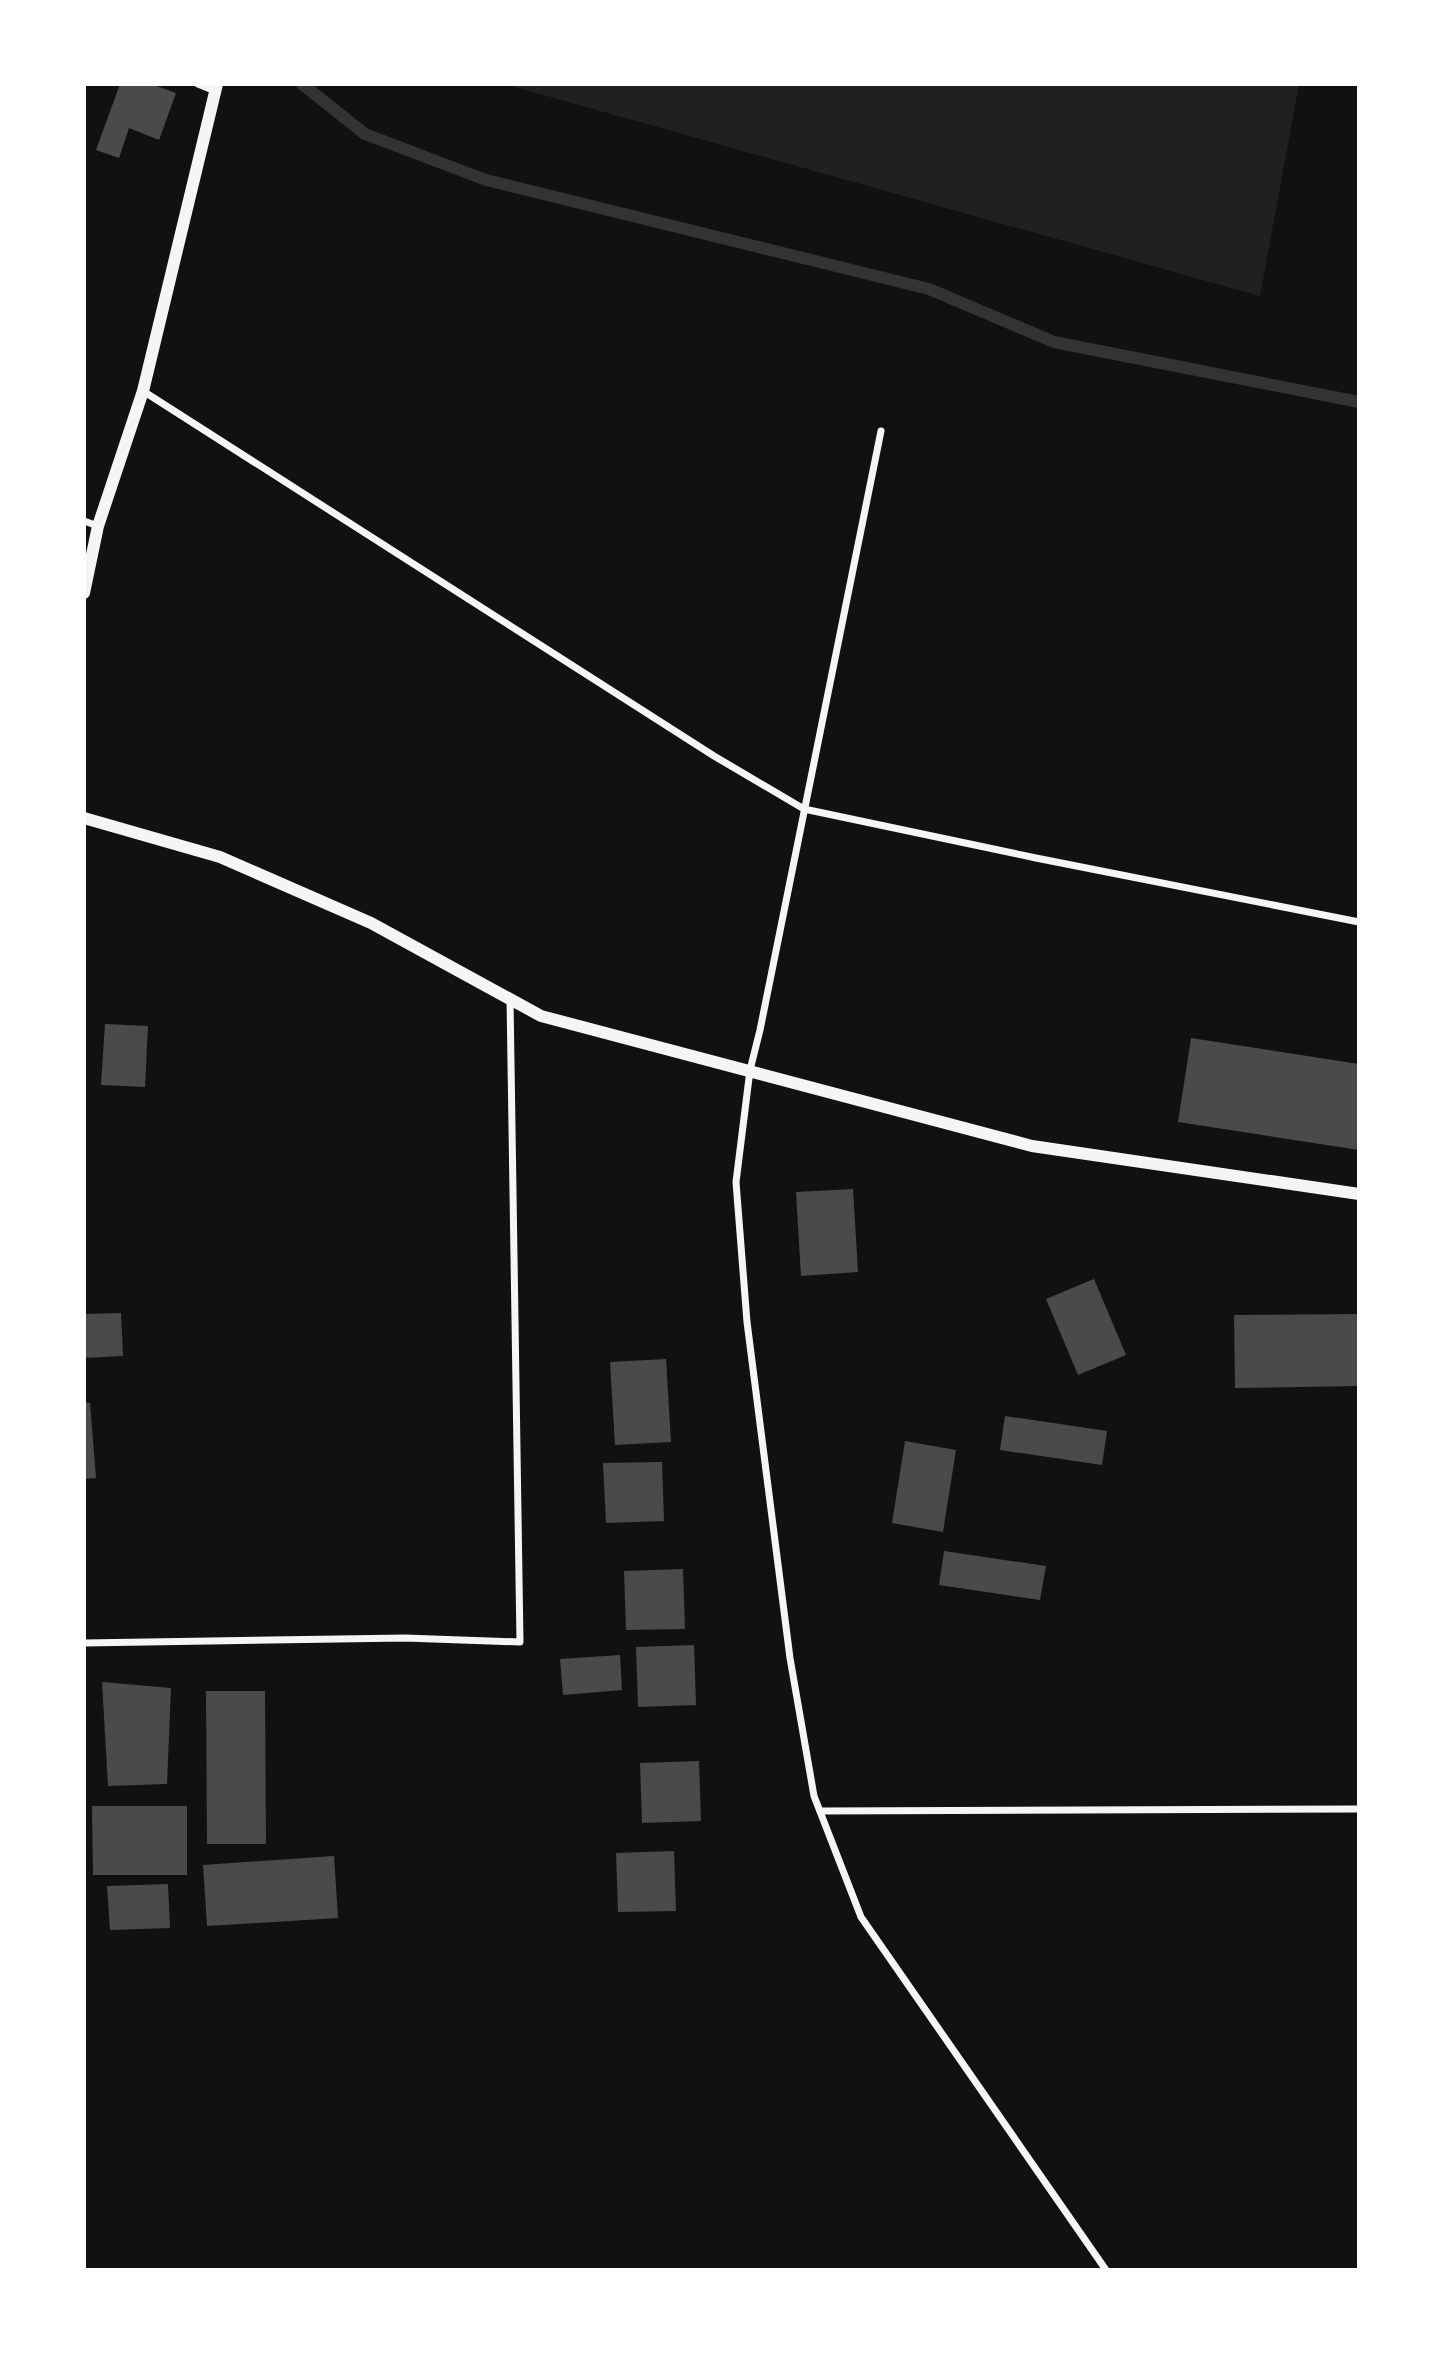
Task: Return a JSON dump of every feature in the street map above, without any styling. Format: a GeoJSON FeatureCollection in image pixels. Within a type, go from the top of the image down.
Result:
{"type":"FeatureCollection","features":[{"type":"Feature","properties":{"kind":"street"},"geometry":{"type":"LineString","coordinates":[[84,593],[98,526],[143,391],[216,87],[198,84]]}},
{"type":"Feature","properties":{"kind":"street"},"geometry":{"type":"LineString","coordinates":[[143,391],[702,748],[804,809],[1359,922]]}},
{"type":"Feature","properties":{"kind":"street"},"geometry":{"type":"LineString","coordinates":[[881,431],[750,1070],[736,1182],[747,1322],[790,1658],[814,1796],[860,1917],[1105,2270]]}},
{"type":"Feature","properties":{"kind":"street"},"geometry":{"type":"LineString","coordinates":[[84,520],[98,526]]}},
{"type":"Feature","properties":{"kind":"street"},"geometry":{"type":"LineString","coordinates":[[84,818],[220,857],[371,923],[541,1016],[1032,1146],[1359,1194]]}},
{"type":"Feature","properties":{"kind":"street"},"geometry":{"type":"LineString","coordinates":[[84,1643],[405,1638],[520,1642],[510,999]]}},
{"type":"Feature","properties":{"kind":"street"},"geometry":{"type":"LineString","coordinates":[[820,1811],[1359,1809]]}},
{"type":"Feature","properties":{"kind":"shaded area"},"geometry":{"type":"Polygon","coordinates":[[[504,84],[1299,84],[1260,296],[504,84]]]}},
{"type":"Feature","properties":{"kind":"building"},"geometry":{"type":"Polygon","coordinates":[[[120,84],[151,84],[176,93],[159,140],[129,128],[119,158],[96,150],[120,84]]]}},
{"type":"Feature","properties":{"kind":"building"},"geometry":{"type":"Polygon","coordinates":[[[105,1024],[148,1026],[145,1087],[101,1085],[105,1024]]]}},
{"type":"Feature","properties":{"kind":"building"},"geometry":{"type":"Polygon","coordinates":[[[1191,1038],[1359,1064],[1359,1150],[1178,1122],[1191,1038]]]}},
{"type":"Feature","properties":{"kind":"building"},"geometry":{"type":"Polygon","coordinates":[[[853,1189],[858,1272],[801,1276],[796,1192],[853,1189]]]}},
{"type":"Feature","properties":{"kind":"building"},"geometry":{"type":"Polygon","coordinates":[[[1094,1279],[1126,1355],[1078,1375],[1046,1299],[1094,1279]]]}},
{"type":"Feature","properties":{"kind":"building"},"geometry":{"type":"Polygon","coordinates":[[[121,1313],[123,1356],[84,1358],[84,1314],[121,1313]]]}},
{"type":"Feature","properties":{"kind":"building"},"geometry":{"type":"Polygon","coordinates":[[[1359,1314],[1359,1386],[1235,1388],[1234,1315],[1359,1314]]]}},
{"type":"Feature","properties":{"kind":"building"},"geometry":{"type":"Polygon","coordinates":[[[666,1359],[671,1442],[615,1445],[610,1362],[666,1359]]]}},
{"type":"Feature","properties":{"kind":"building"},"geometry":{"type":"Polygon","coordinates":[[[84,1402],[90,1403],[96,1478],[84,1479],[84,1402]]]}},
{"type":"Feature","properties":{"kind":"building"},"geometry":{"type":"Polygon","coordinates":[[[1005,1416],[1107,1431],[1102,1465],[1000,1450],[1005,1416]]]}},
{"type":"Feature","properties":{"kind":"building"},"geometry":{"type":"Polygon","coordinates":[[[905,1441],[956,1450],[943,1532],[892,1523],[905,1441]]]}},
{"type":"Feature","properties":{"kind":"building"},"geometry":{"type":"Polygon","coordinates":[[[662,1462],[664,1521],[606,1523],[603,1463],[662,1462]]]}},
{"type":"Feature","properties":{"kind":"building"},"geometry":{"type":"Polygon","coordinates":[[[944,1551],[1046,1566],[1040,1600],[939,1585],[944,1551]]]}},
{"type":"Feature","properties":{"kind":"building"},"geometry":{"type":"Polygon","coordinates":[[[683,1569],[685,1629],[626,1630],[624,1571],[683,1569]]]}},
{"type":"Feature","properties":{"kind":"building"},"geometry":{"type":"Polygon","coordinates":[[[694,1645],[696,1705],[638,1707],[636,1647],[694,1645]]]}},
{"type":"Feature","properties":{"kind":"building"},"geometry":{"type":"Polygon","coordinates":[[[620,1655],[622,1690],[563,1695],[560,1659],[620,1655]]]}},
{"type":"Feature","properties":{"kind":"building"},"geometry":{"type":"Polygon","coordinates":[[[102,1682],[171,1688],[167,1784],[108,1786],[102,1682]]]}},
{"type":"Feature","properties":{"kind":"building"},"geometry":{"type":"Polygon","coordinates":[[[206,1691],[265,1691],[266,1844],[207,1844],[206,1691]]]}},
{"type":"Feature","properties":{"kind":"building"},"geometry":{"type":"Polygon","coordinates":[[[699,1761],[701,1821],[642,1823],[640,1763],[699,1761]]]}},
{"type":"Feature","properties":{"kind":"building"},"geometry":{"type":"Polygon","coordinates":[[[92,1806],[187,1806],[187,1875],[93,1875],[92,1806]]]}},
{"type":"Feature","properties":{"kind":"building"},"geometry":{"type":"Polygon","coordinates":[[[674,1851],[676,1911],[618,1912],[616,1853],[674,1851]]]}},
{"type":"Feature","properties":{"kind":"building"},"geometry":{"type":"Polygon","coordinates":[[[334,1856],[338,1918],[207,1926],[203,1865],[334,1856]]]}},
{"type":"Feature","properties":{"kind":"building"},"geometry":{"type":"Polygon","coordinates":[[[168,1884],[170,1928],[110,1930],[107,1886],[168,1884]]]}},
{"type":"Feature","properties":{"kind":"waterway"},"geometry":{"type":"LineString","coordinates":[[302,84],[365,134],[486,180],[929,289],[1054,342],[1359,402]]}}]}
